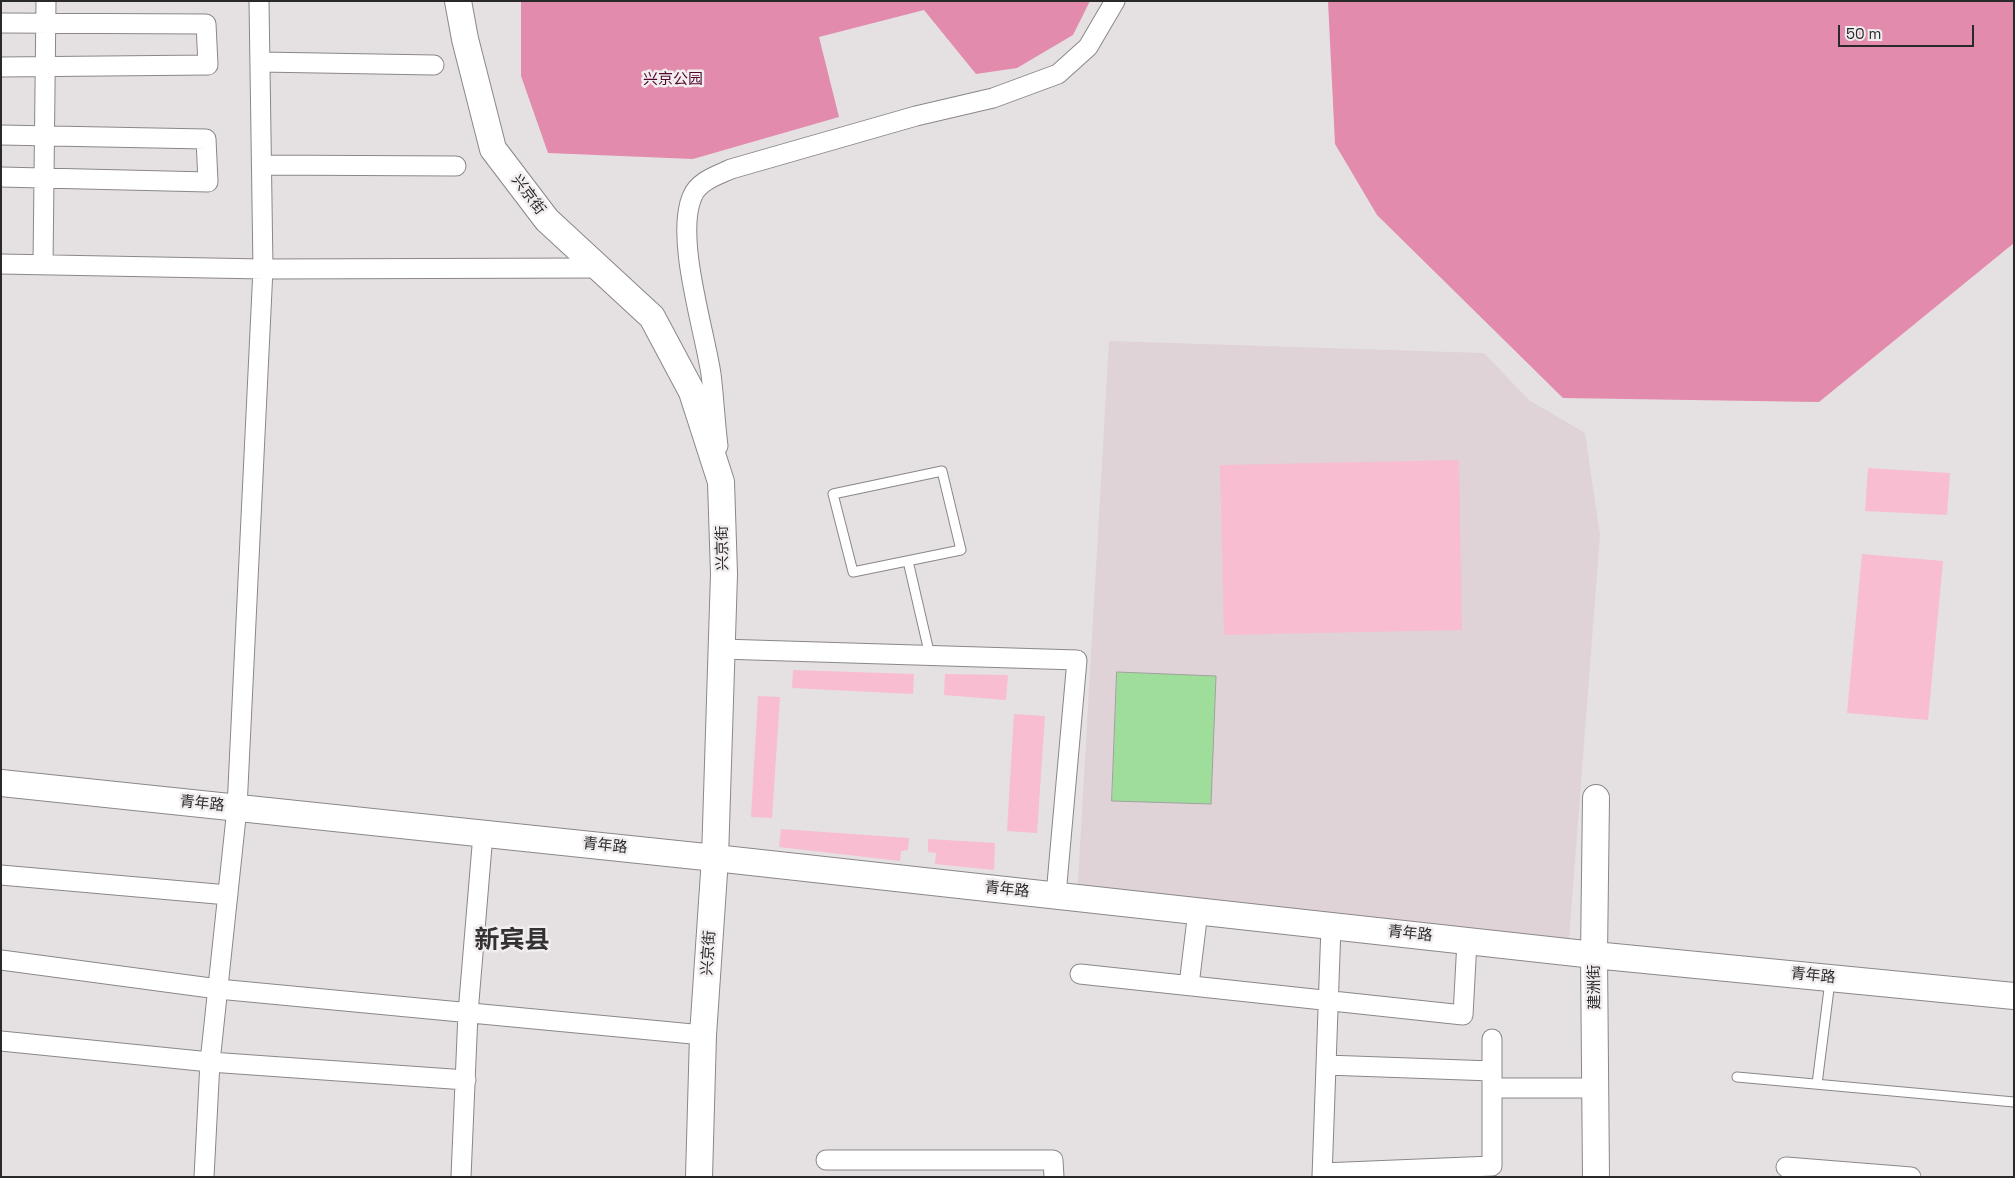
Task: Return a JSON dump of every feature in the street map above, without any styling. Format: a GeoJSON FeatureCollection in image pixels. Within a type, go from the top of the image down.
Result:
{"type":"FeatureCollection","features":[{"type":"Feature","properties":{"kind":"street"},"geometry":{"type":"LineString","coordinates":[[43,265],[46,1]]}},
{"type":"Feature","properties":{"kind":"street"},"geometry":{"type":"LineString","coordinates":[[204,1177],[210,1062],[237,808],[263,269],[259,1]]}},
{"type":"Feature","properties":{"kind":"street","name":"兴京街"},"geometry":{"type":"LineString","coordinates":[[458,1],[465,39],[493,149],[547,220],[652,316],[692,392],[721,482],[724,574],[722,649],[715,858],[703,1035],[699,1177]]}},
{"type":"Feature","properties":{"kind":"street"},"geometry":{"type":"LineString","coordinates":[[721,482],[711,374],[688,253],[687,212],[692,194],[703,182],[731,169],[916,116],[993,98],[1058,74],[1088,47],[1116,1]]}},
{"type":"Feature","properties":{"kind":"street"},"geometry":{"type":"LineString","coordinates":[[1,23],[206,24],[208,65],[1,67]]}},
{"type":"Feature","properties":{"kind":"street"},"geometry":{"type":"LineString","coordinates":[[260,62],[434,65]]}},
{"type":"Feature","properties":{"kind":"street"},"geometry":{"type":"LineString","coordinates":[[1,135],[206,140],[208,182],[1,178]]}},
{"type":"Feature","properties":{"kind":"street"},"geometry":{"type":"LineString","coordinates":[[262,165],[456,166]]}},
{"type":"Feature","properties":{"kind":"street"},"geometry":{"type":"LineString","coordinates":[[1,264],[263,269],[599,268]]}},
{"type":"Feature","properties":{"kind":"street"},"geometry":{"type":"LineString","coordinates":[[722,649],[1077,660],[1056,895]]}},
{"type":"Feature","properties":{"kind":"street","name":"青年路"},"geometry":{"type":"LineString","coordinates":[[1,784],[715,858],[1594,955],[2014,996]]}},
{"type":"Feature","properties":{"kind":"street","name":"建洲街"},"geometry":{"type":"LineString","coordinates":[[1596,798],[1594,955],[1596,1177]]}},
{"type":"Feature","properties":{"kind":"street"},"geometry":{"type":"LineString","coordinates":[[461,1177],[468,1013],[483,834]]}},
{"type":"Feature","properties":{"kind":"street"},"geometry":{"type":"LineString","coordinates":[[1,875],[228,895]]}},
{"type":"Feature","properties":{"kind":"street"},"geometry":{"type":"LineString","coordinates":[[1189,985],[1198,911]]}},
{"type":"Feature","properties":{"kind":"street"},"geometry":{"type":"LineString","coordinates":[[1331,926],[1322,1175],[1450,1172],[1492,1166],[1492,1039]]}},
{"type":"Feature","properties":{"kind":"street"},"geometry":{"type":"LineString","coordinates":[[1080,974],[1463,1015],[1468,940]]}},
{"type":"Feature","properties":{"kind":"street"},"geometry":{"type":"LineString","coordinates":[[1,960],[218,989],[703,1035]]}},
{"type":"Feature","properties":{"kind":"street"},"geometry":{"type":"LineString","coordinates":[[1,1041],[210,1062],[466,1080]]}},
{"type":"Feature","properties":{"kind":"street"},"geometry":{"type":"LineString","coordinates":[[1326,1064],[1596,1088]]}},
{"type":"Feature","properties":{"kind":"street"},"geometry":{"type":"LineString","coordinates":[[826,1160],[1053,1160],[1054,1177]]}},
{"type":"Feature","properties":{"kind":"street"},"geometry":{"type":"LineString","coordinates":[[1790,1171],[1911,1177]]}},
{"type":"Feature","properties":{"kind":"lane"},"geometry":{"type":"LineString","coordinates":[[942,471],[961,550],[908,561],[853,572],[832,494],[942,471]]}},
{"type":"Feature","properties":{"kind":"lane"},"geometry":{"type":"LineString","coordinates":[[908,561],[930,656]]}},
{"type":"Feature","properties":{"kind":"lane"},"geometry":{"type":"LineString","coordinates":[[1817,1084],[1831,978]]}},
{"type":"Feature","properties":{"kind":"lane"},"geometry":{"type":"LineString","coordinates":[[1737,1077],[2014,1102]]}},
{"type":"Feature","properties":{"kind":"shaded area"},"geometry":{"type":"Polygon","coordinates":[[[1109,341],[1484,353],[1529,400],[1585,433],[1600,535],[1568,952],[1077,898],[1109,341]]]}},
{"type":"Feature","properties":{"kind":"shaded area"},"geometry":{"type":"Polygon","coordinates":[[[1459,460],[1462,630],[1224,635],[1220,465],[1459,460]]]}},
{"type":"Feature","properties":{"kind":"shaded area"},"geometry":{"type":"Polygon","coordinates":[[[1868,468],[1950,473],[1947,515],[1865,511],[1868,468]]]}},
{"type":"Feature","properties":{"kind":"shaded area"},"geometry":{"type":"Polygon","coordinates":[[[1862,554],[1943,561],[1928,720],[1847,713],[1862,554]]]}},
{"type":"Feature","properties":{"kind":"shaded area"},"geometry":{"type":"Polygon","coordinates":[[[793,670],[914,674],[913,694],[792,688],[793,670]]]}},
{"type":"Feature","properties":{"kind":"shaded area"},"geometry":{"type":"Polygon","coordinates":[[[945,674],[1008,675],[1006,700],[944,695],[945,674]]]}},
{"type":"Feature","properties":{"kind":"shaded area"},"geometry":{"type":"Polygon","coordinates":[[[758,696],[780,697],[772,818],[751,817],[758,696]]]}},
{"type":"Feature","properties":{"kind":"shaded area"},"geometry":{"type":"Polygon","coordinates":[[[1014,714],[1045,716],[1037,833],[1007,831],[1014,714]]]}},
{"type":"Feature","properties":{"kind":"shaded area"},"geometry":{"type":"Polygon","coordinates":[[[781,829],[909,838],[908,850],[901,851],[900,861],[779,847],[781,829]]]}},
{"type":"Feature","properties":{"kind":"shaded area"},"geometry":{"type":"Polygon","coordinates":[[[928,839],[995,843],[994,870],[935,864],[936,853],[928,852],[928,839]]]}},
{"type":"Feature","properties":{"kind":"green space","name":"兴京公园"},"geometry":{"type":"Polygon","coordinates":[[[521,1],[1090,1],[1073,35],[1017,68],[976,74],[924,10],[819,37],[839,117],[693,159],[548,153],[521,76],[521,1]]]}},
{"type":"Feature","properties":{"kind":"green space"},"geometry":{"type":"Polygon","coordinates":[[[1328,1],[2014,1],[2014,243],[1819,402],[1563,398],[1377,215],[1335,144],[1328,1]]]}},
{"type":"Feature","properties":{"kind":"building"},"geometry":{"type":"Polygon","coordinates":[[[1117,672],[1216,676],[1211,804],[1112,801],[1117,672]]]}},
{"type":"Feature","properties":{"kind":"district","name":"新宾县"},"geometry":{"type":"Point","coordinates":[512,941]}}]}
